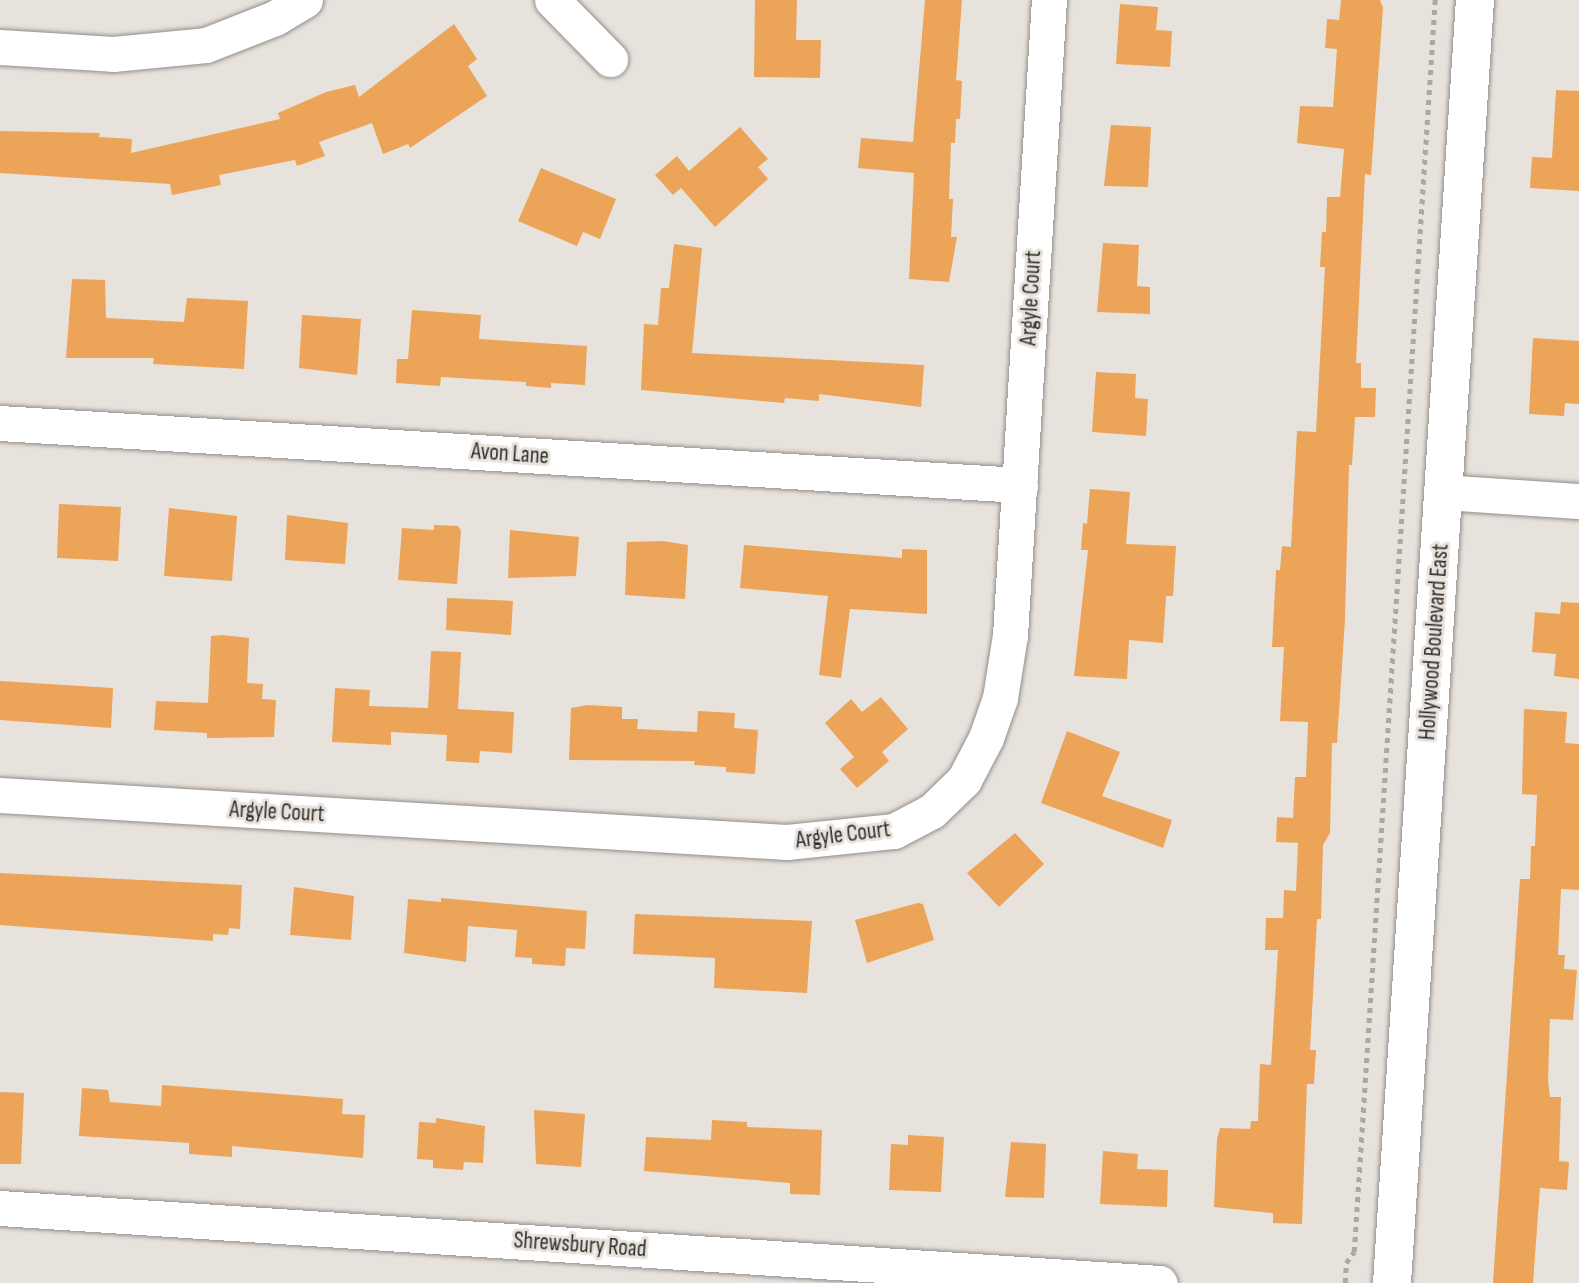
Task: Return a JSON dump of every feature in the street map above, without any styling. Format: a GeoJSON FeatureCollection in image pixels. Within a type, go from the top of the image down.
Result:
{"type":"FeatureCollection","features":[{"type":"Feature","properties":{"kind":"street"},"geometry":{"type":"LineString","coordinates":[[0,47],[113,54],[206,45],[275,18],[305,0]]}},
{"type":"Feature","properties":{"kind":"street"},"geometry":{"type":"LineString","coordinates":[[552,0],[610,60]]}},
{"type":"Feature","properties":{"kind":"street","name":"Argyle Court"},"geometry":{"type":"LineString","coordinates":[[0,795],[787,842],[894,831],[932,811],[964,780],[986,738],[1000,698],[1010,635],[1049,0]]}},
{"type":"Feature","properties":{"kind":"street","name":"Hollywood Boulevard East"},"geometry":{"type":"LineString","coordinates":[[1392,1283],[1475,0]]}},
{"type":"Feature","properties":{"kind":"street","name":"Avon Lane"},"geometry":{"type":"LineString","coordinates":[[0,423],[1020,485]]}},
{"type":"Feature","properties":{"kind":"street"},"geometry":{"type":"LineString","coordinates":[[1443,492],[1579,501]]}},
{"type":"Feature","properties":{"kind":"street","name":"Shrewsbury Road"},"geometry":{"type":"LineString","coordinates":[[0,1208],[1160,1283]]}},
{"type":"Feature","properties":{"kind":"path"},"geometry":{"type":"LineString","coordinates":[[1345,1283],[1346,1264],[1354,1252],[1436,0]]}},
{"type":"Feature","properties":{"kind":"building"},"geometry":{"type":"Polygon","coordinates":[[[755,0],[797,0],[796,40],[821,40],[820,78],[754,77],[755,0]]]}},
{"type":"Feature","properties":{"kind":"building"},"geometry":{"type":"Polygon","coordinates":[[[925,0],[962,0],[956,80],[962,81],[960,119],[956,119],[955,143],[951,143],[949,199],[953,199],[951,237],[957,237],[949,282],[909,279],[914,173],[858,168],[861,138],[913,142],[925,0]]]}},
{"type":"Feature","properties":{"kind":"building"},"geometry":{"type":"Polygon","coordinates":[[[1341,0],[1380,0],[1383,8],[1371,175],[1365,174],[1356,363],[1361,363],[1361,388],[1376,388],[1375,417],[1355,417],[1352,465],[1349,465],[1345,619],[1337,743],[1332,743],[1330,833],[1323,845],[1321,919],[1317,919],[1310,1050],[1316,1050],[1314,1084],[1307,1084],[1302,1224],[1273,1223],[1273,1213],[1214,1207],[1217,1139],[1220,1128],[1250,1129],[1251,1121],[1258,1121],[1260,1064],[1271,1065],[1278,950],[1265,950],[1266,918],[1283,918],[1284,890],[1296,891],[1298,843],[1276,842],[1277,817],[1293,818],[1295,777],[1306,777],[1308,722],[1280,721],[1284,647],[1272,647],[1276,570],[1280,570],[1282,546],[1291,547],[1297,431],[1316,432],[1325,267],[1320,267],[1322,232],[1326,232],[1327,197],[1340,197],[1344,149],[1297,143],[1300,106],[1333,107],[1337,49],[1325,48],[1327,19],[1339,20],[1341,0]]]}},
{"type":"Feature","properties":{"kind":"building"},"geometry":{"type":"Polygon","coordinates":[[[1120,4],[1158,7],[1156,30],[1172,31],[1170,67],[1116,64],[1120,4]]]}},
{"type":"Feature","properties":{"kind":"building"},"geometry":{"type":"Polygon","coordinates":[[[454,24],[477,59],[468,66],[487,96],[410,148],[408,144],[383,154],[372,123],[319,142],[325,156],[297,166],[295,160],[219,175],[221,185],[172,195],[170,184],[0,173],[0,131],[100,133],[99,137],[132,139],[131,153],[280,119],[278,113],[326,92],[355,85],[359,97],[454,24]]]}},
{"type":"Feature","properties":{"kind":"building"},"geometry":{"type":"Polygon","coordinates":[[[1556,90],[1579,91],[1579,191],[1530,188],[1532,157],[1552,158],[1556,90]]]}},
{"type":"Feature","properties":{"kind":"building"},"geometry":{"type":"Polygon","coordinates":[[[1111,125],[1151,127],[1148,187],[1104,186],[1111,125]]]}},
{"type":"Feature","properties":{"kind":"building"},"geometry":{"type":"Polygon","coordinates":[[[740,127],[768,159],[758,167],[768,179],[715,227],[681,188],[673,195],[655,175],[677,156],[689,171],[740,127]]]}},
{"type":"Feature","properties":{"kind":"building"},"geometry":{"type":"Polygon","coordinates":[[[541,168],[616,199],[600,239],[583,232],[577,246],[518,221],[541,168]]]}},
{"type":"Feature","properties":{"kind":"building"},"geometry":{"type":"Polygon","coordinates":[[[1103,243],[1139,245],[1137,286],[1150,287],[1150,314],[1097,312],[1103,243]]]}},
{"type":"Feature","properties":{"kind":"building"},"geometry":{"type":"Polygon","coordinates":[[[674,244],[702,248],[692,353],[924,365],[921,407],[819,394],[819,401],[785,398],[784,403],[641,390],[644,324],[658,325],[661,288],[669,288],[674,244]]]}},
{"type":"Feature","properties":{"kind":"building"},"geometry":{"type":"Polygon","coordinates":[[[72,279],[105,280],[106,318],[184,322],[187,298],[248,301],[244,369],[153,364],[154,358],[66,358],[72,279]]]}},
{"type":"Feature","properties":{"kind":"building"},"geometry":{"type":"Polygon","coordinates":[[[412,310],[481,315],[479,339],[587,346],[585,385],[551,383],[551,388],[526,386],[526,382],[441,377],[440,386],[396,383],[397,359],[408,359],[412,310]]]}},
{"type":"Feature","properties":{"kind":"building"},"geometry":{"type":"Polygon","coordinates":[[[302,315],[361,319],[357,375],[299,368],[302,315]]]}},
{"type":"Feature","properties":{"kind":"building"},"geometry":{"type":"Polygon","coordinates":[[[1533,338],[1579,341],[1579,404],[1565,403],[1564,416],[1529,414],[1533,338]]]}},
{"type":"Feature","properties":{"kind":"building"},"geometry":{"type":"Polygon","coordinates":[[[1096,372],[1136,374],[1135,398],[1148,399],[1146,436],[1092,432],[1096,372]]]}},
{"type":"Feature","properties":{"kind":"building"},"geometry":{"type":"Polygon","coordinates":[[[1090,489],[1130,492],[1126,544],[1176,546],[1173,596],[1166,596],[1163,643],[1129,640],[1127,679],[1074,676],[1088,550],[1081,550],[1083,523],[1087,524],[1090,489]]]}},
{"type":"Feature","properties":{"kind":"building"},"geometry":{"type":"Polygon","coordinates":[[[59,504],[121,507],[118,561],[57,558],[59,504]]]}},
{"type":"Feature","properties":{"kind":"building"},"geometry":{"type":"Polygon","coordinates":[[[169,508],[237,516],[232,581],[164,576],[169,508]]]}},
{"type":"Feature","properties":{"kind":"building"},"geometry":{"type":"Polygon","coordinates":[[[287,515],[348,523],[345,564],[285,560],[287,515]]]}},
{"type":"Feature","properties":{"kind":"building"},"geometry":{"type":"Polygon","coordinates":[[[434,525],[458,526],[461,531],[457,584],[398,580],[402,528],[434,530],[434,525]]]}},
{"type":"Feature","properties":{"kind":"building"},"geometry":{"type":"Polygon","coordinates":[[[510,530],[579,537],[576,576],[508,578],[510,530]]]}},
{"type":"Feature","properties":{"kind":"building"},"geometry":{"type":"Polygon","coordinates":[[[663,541],[688,545],[685,599],[625,595],[627,542],[663,541]]]}},
{"type":"Feature","properties":{"kind":"building"},"geometry":{"type":"Polygon","coordinates":[[[744,545],[902,558],[902,549],[927,550],[927,614],[850,609],[841,678],[819,675],[828,596],[740,588],[744,545]]]}},
{"type":"Feature","properties":{"kind":"building"},"geometry":{"type":"Polygon","coordinates":[[[447,598],[513,601],[511,635],[446,630],[447,598]]]}},
{"type":"Feature","properties":{"kind":"building"},"geometry":{"type":"Polygon","coordinates":[[[1561,602],[1579,603],[1579,679],[1554,676],[1556,654],[1532,652],[1535,612],[1560,614],[1561,602]]]}},
{"type":"Feature","properties":{"kind":"building"},"geometry":{"type":"Polygon","coordinates":[[[211,636],[249,638],[247,683],[263,684],[262,699],[276,700],[274,737],[207,738],[207,733],[154,730],[156,701],[208,703],[211,636]]]}},
{"type":"Feature","properties":{"kind":"building"},"geometry":{"type":"Polygon","coordinates":[[[431,651],[461,652],[458,709],[514,712],[512,753],[480,751],[479,763],[446,761],[447,735],[391,732],[391,745],[332,742],[335,688],[370,690],[369,706],[428,708],[431,651]]]}},
{"type":"Feature","properties":{"kind":"building"},"geometry":{"type":"Polygon","coordinates":[[[0,681],[113,688],[111,728],[0,720],[0,681]]]}},
{"type":"Feature","properties":{"kind":"building"},"geometry":{"type":"Polygon","coordinates":[[[881,697],[908,729],[882,752],[889,761],[857,788],[840,769],[854,757],[825,723],[851,699],[862,712],[881,697]]]}},
{"type":"Feature","properties":{"kind":"building"},"geometry":{"type":"Polygon","coordinates":[[[587,705],[622,707],[622,719],[638,719],[637,729],[697,732],[698,711],[735,713],[734,728],[758,730],[755,774],[726,772],[726,767],[694,765],[695,761],[569,760],[571,708],[587,705]]]}},
{"type":"Feature","properties":{"kind":"building"},"geometry":{"type":"Polygon","coordinates":[[[1524,709],[1567,712],[1565,743],[1579,744],[1579,890],[1561,889],[1558,955],[1565,955],[1564,969],[1577,970],[1573,1020],[1550,1019],[1548,1080],[1550,1097],[1561,1097],[1559,1161],[1569,1162],[1567,1190],[1540,1188],[1533,1283],[1493,1283],[1520,879],[1530,879],[1531,846],[1535,846],[1537,795],[1522,794],[1524,709]]]}},
{"type":"Feature","properties":{"kind":"building"},"geometry":{"type":"Polygon","coordinates":[[[1067,731],[1120,752],[1102,796],[1172,820],[1163,848],[1041,803],[1067,731]]]}},
{"type":"Feature","properties":{"kind":"building"},"geometry":{"type":"Polygon","coordinates":[[[1015,833],[1044,864],[999,907],[967,873],[1015,833]]]}},
{"type":"Feature","properties":{"kind":"building"},"geometry":{"type":"Polygon","coordinates":[[[0,873],[242,885],[240,929],[229,928],[228,935],[213,934],[213,941],[0,925],[0,873]]]}},
{"type":"Feature","properties":{"kind":"building"},"geometry":{"type":"Polygon","coordinates":[[[294,887],[354,896],[351,940],[290,935],[294,887]]]}},
{"type":"Feature","properties":{"kind":"building"},"geometry":{"type":"Polygon","coordinates":[[[441,898],[587,911],[585,949],[566,948],[565,966],[532,964],[532,958],[515,957],[517,930],[468,926],[466,962],[404,953],[408,899],[441,902],[441,898]]]}},
{"type":"Feature","properties":{"kind":"building"},"geometry":{"type":"Polygon","coordinates":[[[918,903],[923,904],[934,940],[867,963],[855,920],[918,903]]]}},
{"type":"Feature","properties":{"kind":"building"},"geometry":{"type":"Polygon","coordinates":[[[635,914],[812,921],[807,993],[714,988],[715,958],[633,954],[635,914]]]}},
{"type":"Feature","properties":{"kind":"building"},"geometry":{"type":"Polygon","coordinates":[[[162,1085],[343,1099],[342,1114],[365,1115],[363,1158],[232,1146],[232,1157],[189,1154],[189,1143],[79,1136],[82,1088],[108,1090],[110,1102],[161,1106],[162,1085]]]}},
{"type":"Feature","properties":{"kind":"building"},"geometry":{"type":"Polygon","coordinates":[[[0,1092],[24,1093],[21,1164],[0,1164],[0,1092]]]}},
{"type":"Feature","properties":{"kind":"building"},"geometry":{"type":"Polygon","coordinates":[[[534,1110],[585,1114],[581,1167],[536,1164],[534,1110]]]}},
{"type":"Feature","properties":{"kind":"building"},"geometry":{"type":"Polygon","coordinates":[[[436,1118],[485,1126],[483,1163],[464,1162],[463,1170],[433,1168],[433,1160],[417,1159],[419,1122],[436,1123],[436,1118]]]}},
{"type":"Feature","properties":{"kind":"building"},"geometry":{"type":"Polygon","coordinates":[[[712,1120],[747,1122],[747,1127],[822,1130],[820,1195],[790,1194],[790,1183],[644,1171],[646,1137],[711,1140],[712,1120]]]}},
{"type":"Feature","properties":{"kind":"building"},"geometry":{"type":"Polygon","coordinates":[[[908,1135],[944,1137],[941,1192],[889,1190],[891,1144],[908,1145],[908,1135]]]}},
{"type":"Feature","properties":{"kind":"building"},"geometry":{"type":"Polygon","coordinates":[[[1011,1142],[1046,1144],[1044,1198],[1005,1197],[1011,1142]]]}},
{"type":"Feature","properties":{"kind":"building"},"geometry":{"type":"Polygon","coordinates":[[[1103,1151],[1138,1154],[1137,1169],[1168,1170],[1167,1207],[1100,1204],[1103,1151]]]}}]}
